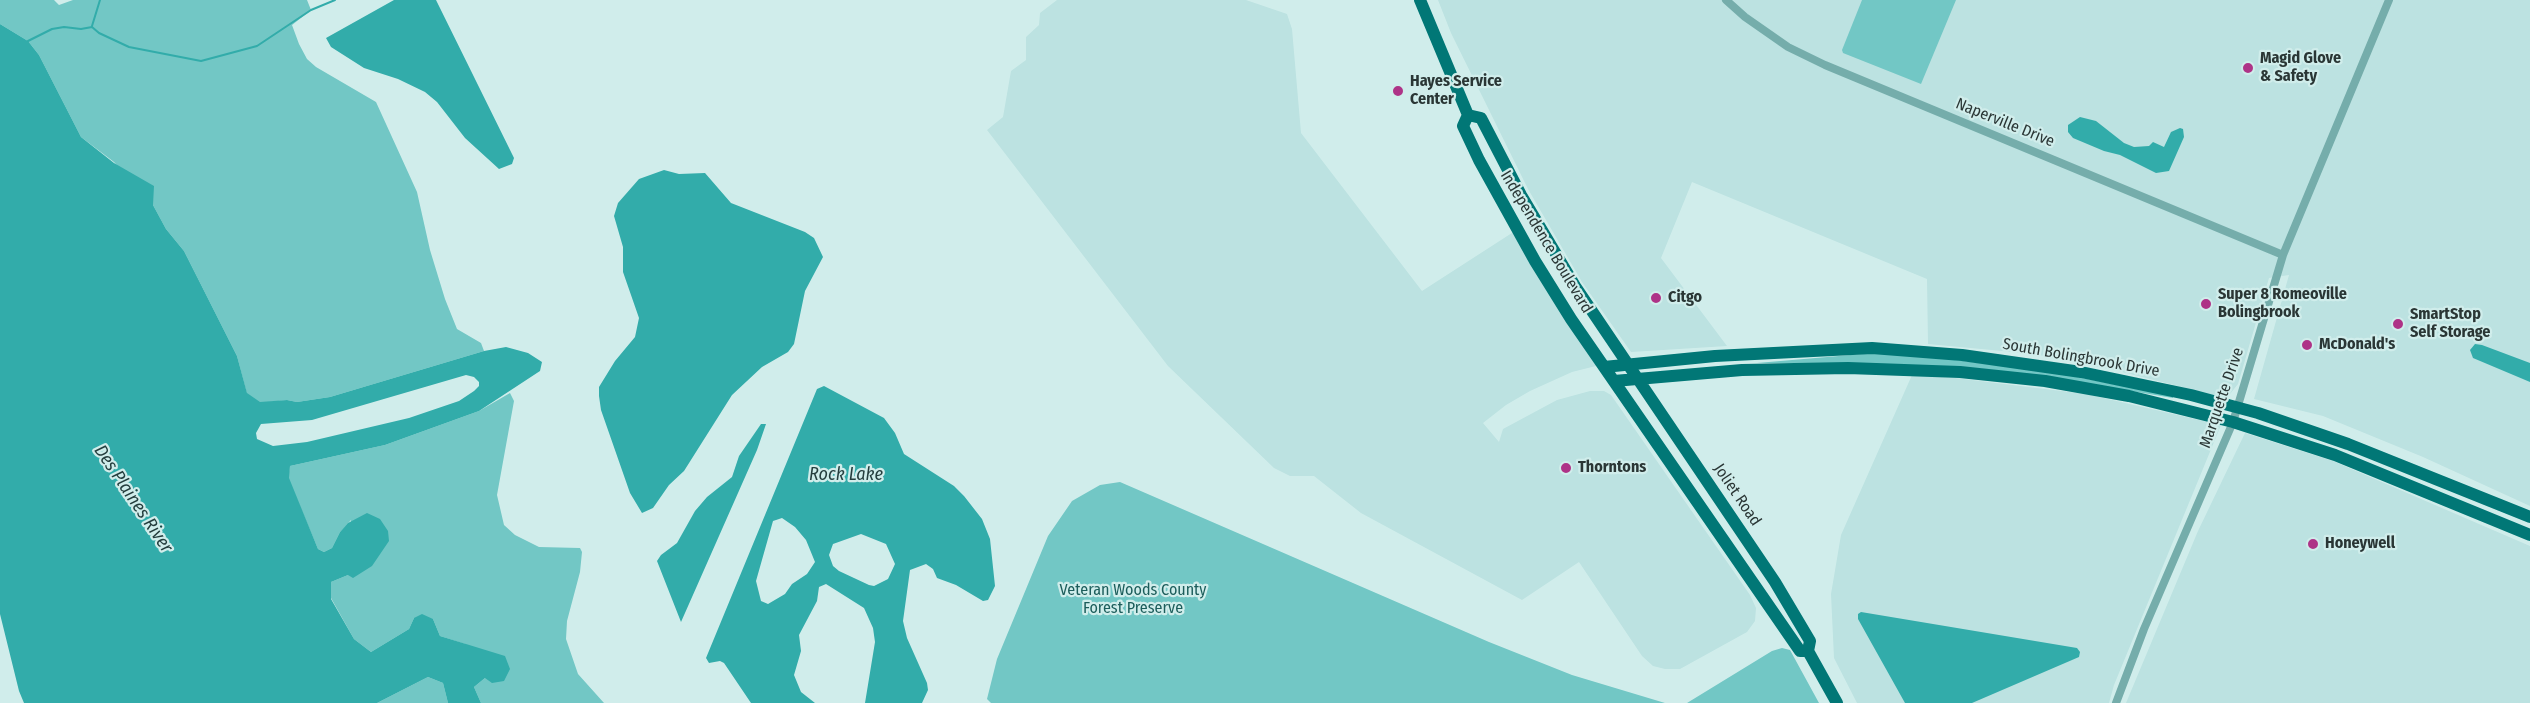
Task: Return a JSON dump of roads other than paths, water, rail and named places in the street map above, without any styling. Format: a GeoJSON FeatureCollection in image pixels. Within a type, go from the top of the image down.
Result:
{"type":"FeatureCollection","features":[{"type":"Feature","properties":{"kind":"main road","name":"Independence Boulevard"},"geometry":{"type":"LineString","coordinates":[[1420,0],[1468,115],[1463,126],[1503,206],[1552,289],[1614,381]]}},
{"type":"Feature","properties":{"kind":"main road","name":"Independence Boulevard"},"geometry":{"type":"LineString","coordinates":[[1468,115],[1481,118],[1553,251],[1627,363]]}},
{"type":"Feature","properties":{"kind":"main road","name":"South Bolingbrook Drive"},"geometry":{"type":"LineString","coordinates":[[1605,367],[1627,363],[1828,349],[1903,350],[1996,359],[2081,372],[2238,408],[2330,437],[2530,517]]}},
{"type":"Feature","properties":{"kind":"main road","name":"Joliet Road"},"geometry":{"type":"LineString","coordinates":[[1627,363],[1775,582],[1810,641],[1808,651],[1837,703]]}},
{"type":"Feature","properties":{"kind":"main road","name":"South Bolingbrook Drive"},"geometry":{"type":"LineString","coordinates":[[1614,381],[1772,369],[1848,368],[2008,376],[2097,390],[2233,422],[2335,455],[2530,535]]}},
{"type":"Feature","properties":{"kind":"main road","name":"Joliet Road"},"geometry":{"type":"LineString","coordinates":[[1614,381],[1800,651],[1808,651]]}},
{"type":"Feature","properties":{"kind":"street","name":"Naperville Drive"},"geometry":{"type":"LineString","coordinates":[[1726,0],[1745,17],[1788,46],[1825,65],[2283,255]]}},
{"type":"Feature","properties":{"kind":"street","name":"Marquette Drive"},"geometry":{"type":"LineString","coordinates":[[2116,703],[2144,629],[2233,422],[2283,255],[2389,0]]}},
{"type":"Feature","properties":{"kind":"water"},"geometry":{"type":"Polygon","coordinates":[[[394,0],[436,0],[514,158],[512,164],[499,169],[465,138],[437,102],[425,92],[398,79],[364,68],[331,47],[326,38],[394,0]]]}},
{"type":"Feature","properties":{"kind":"water","name":"Des Plaines River"},"geometry":{"type":"Polygon","coordinates":[[[0,24],[28,41],[39,55],[81,137],[114,163],[154,186],[153,205],[166,229],[184,251],[237,356],[247,393],[260,402],[287,400],[297,402],[330,397],[484,351],[506,347],[528,353],[542,362],[540,371],[479,411],[385,445],[290,466],[289,478],[318,549],[324,552],[332,548],[340,532],[348,523],[367,513],[380,519],[388,531],[389,541],[372,566],[353,578],[348,575],[331,582],[331,599],[354,639],[371,652],[409,629],[414,618],[422,614],[433,619],[440,636],[505,656],[510,669],[504,681],[492,683],[485,678],[474,687],[481,703],[448,703],[443,683],[428,677],[377,703],[24,703],[0,614],[0,24]],[[466,375],[312,420],[261,424],[256,433],[257,439],[273,446],[307,442],[409,418],[459,401],[479,386],[479,382],[474,377],[466,375]]]}},
{"type":"Feature","properties":{"kind":"water"},"geometry":{"type":"Polygon","coordinates":[[[2080,117],[2096,121],[2124,143],[2134,147],[2149,146],[2153,142],[2164,147],[2171,132],[2180,128],[2183,129],[2184,137],[2169,171],[2156,173],[2120,155],[2073,138],[2068,132],[2068,125],[2080,117]]]}},
{"type":"Feature","properties":{"kind":"water"},"geometry":{"type":"Polygon","coordinates":[[[664,170],[679,174],[705,173],[731,203],[805,232],[814,238],[823,257],[805,291],[794,344],[788,352],[762,367],[732,395],[684,471],[669,485],[653,508],[642,513],[630,493],[601,410],[599,387],[615,361],[635,337],[639,318],[623,272],[623,247],[614,216],[618,203],[639,179],[664,170]]]}},
{"type":"Feature","properties":{"kind":"water"},"geometry":{"type":"Polygon","coordinates":[[[2475,344],[2530,363],[2530,382],[2473,358],[2470,350],[2475,344]]]}},
{"type":"Feature","properties":{"kind":"water","name":"Rock Lake"},"geometry":{"type":"Polygon","coordinates":[[[824,386],[884,418],[895,433],[904,454],[954,486],[964,496],[982,519],[990,539],[995,586],[988,600],[983,601],[956,585],[937,578],[933,569],[926,564],[910,570],[903,621],[907,638],[927,683],[928,690],[922,703],[865,703],[875,642],[873,628],[864,608],[826,584],[819,587],[817,601],[799,635],[801,651],[794,675],[801,692],[815,703],[751,703],[724,663],[720,661],[709,663],[706,658],[817,389],[824,386]],[[782,518],[773,521],[756,581],[761,601],[768,604],[785,594],[792,584],[807,574],[815,562],[806,540],[795,527],[782,518]],[[861,534],[833,544],[829,555],[833,566],[839,571],[874,586],[888,579],[895,564],[886,544],[861,534]]]}},
{"type":"Feature","properties":{"kind":"water"},"geometry":{"type":"Polygon","coordinates":[[[761,424],[766,424],[757,450],[681,622],[657,561],[677,543],[695,511],[707,497],[732,477],[739,456],[761,424]]]}},
{"type":"Feature","properties":{"kind":"water"},"geometry":{"type":"Polygon","coordinates":[[[1861,612],[2077,648],[2080,652],[2079,657],[1972,703],[1905,703],[1858,619],[1858,614],[1861,612]]]}},
{"type":"Feature","properties":{"kind":"waterway"},"geometry":{"type":"LineString","coordinates":[[92,26],[100,0]]}},
{"type":"Feature","properties":{"kind":"waterway"},"geometry":{"type":"LineString","coordinates":[[92,27],[99,33],[129,47],[201,61],[257,46],[311,10],[335,0]]}},
{"type":"Feature","properties":{"kind":"waterway"},"geometry":{"type":"LineString","coordinates":[[28,41],[52,29],[92,27]]}},
{"type":"Feature","properties":{"kind":"place","name":"Magid Glove & Safety"},"geometry":{"type":"Point","coordinates":[2248,68]}},
{"type":"Feature","properties":{"kind":"place","name":"Hayes Service Center"},"geometry":{"type":"Point","coordinates":[1398,91]}},
{"type":"Feature","properties":{"kind":"place","name":"Citgo"},"geometry":{"type":"Point","coordinates":[1656,298]}},
{"type":"Feature","properties":{"kind":"place","name":"Super 8 Romeoville Bolingbrook"},"geometry":{"type":"Point","coordinates":[2206,304]}},
{"type":"Feature","properties":{"kind":"place","name":"SmartStop Self Storage"},"geometry":{"type":"Point","coordinates":[2398,324]}},
{"type":"Feature","properties":{"kind":"place","name":"McDonald's"},"geometry":{"type":"Point","coordinates":[2307,345]}},
{"type":"Feature","properties":{"kind":"place","name":"Thorntons"},"geometry":{"type":"Point","coordinates":[1566,468]}},
{"type":"Feature","properties":{"kind":"place","name":"Honeywell"},"geometry":{"type":"Point","coordinates":[2313,544]}},
{"type":"Feature","properties":{"kind":"park label","name":"Veteran Woods County Forest Preserve"},"geometry":{"type":"Point","coordinates":[1133,600]}}]}
